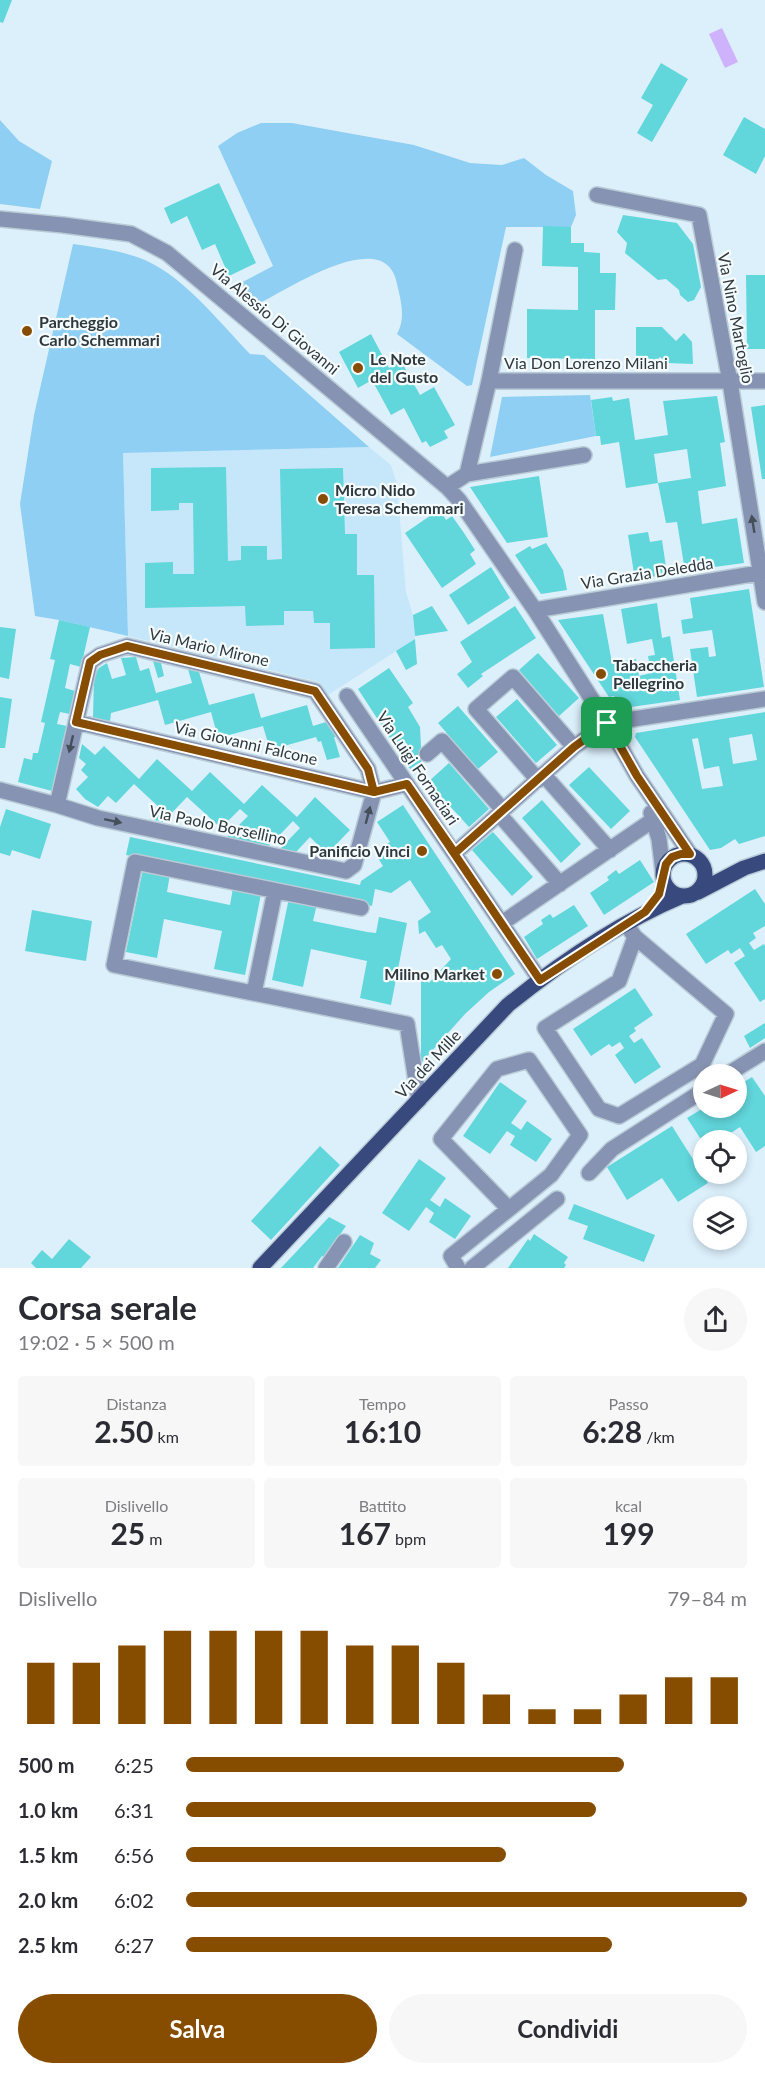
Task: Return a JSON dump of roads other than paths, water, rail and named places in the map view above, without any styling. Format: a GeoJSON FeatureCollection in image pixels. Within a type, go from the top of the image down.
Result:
{"type":"FeatureCollection","features":[{"type":"Feature","properties":{"kind":"main road"},"geometry":{"type":"LineString","coordinates":[[645,912],[659,894],[666,864],[672,857],[690,854],[699,859],[704,867],[705,876],[704,884],[698,892]]}},
{"type":"Feature","properties":{"kind":"main road"},"geometry":{"type":"LineString","coordinates":[[663,876],[667,888],[674,894],[690,896],[744,868],[765,861]]}},
{"type":"Feature","properties":{"kind":"main road"},"geometry":{"type":"LineString","coordinates":[[704,867],[744,868]]}},
{"type":"Feature","properties":{"kind":"main road","name":"Via dei Mille"},"geometry":{"type":"LineString","coordinates":[[261,1268],[508,1005],[540,980],[645,912],[682,896]]}},
{"type":"Feature","properties":{"kind":"street","name":"Via Nino Martoglio"},"geometry":{"type":"LineString","coordinates":[[597,195],[699,214],[763,573],[765,602]]}},
{"type":"Feature","properties":{"kind":"street","name":"Via Alessio Di Giovanni"},"geometry":{"type":"LineString","coordinates":[[0,219],[131,234],[167,253],[447,487],[459,500],[535,610],[607,723],[637,776]]}},
{"type":"Feature","properties":{"kind":"street"},"geometry":{"type":"LineString","coordinates":[[489,381],[515,250]]}},
{"type":"Feature","properties":{"kind":"street","name":"Via Don Lorenzo Milani"},"geometry":{"type":"LineString","coordinates":[[467,474],[489,381],[765,381]]}},
{"type":"Feature","properties":{"kind":"street"},"geometry":{"type":"LineString","coordinates":[[447,487],[467,474],[584,455]]}},
{"type":"Feature","properties":{"kind":"street","name":"Via Grazia Deledda"},"geometry":{"type":"LineString","coordinates":[[535,610],[763,573]]}},
{"type":"Feature","properties":{"kind":"street","name":"Via Mario Mirone"},"geometry":{"type":"LineString","coordinates":[[57,804],[90,662],[100,655],[127,646],[315,691],[368,769],[374,792]]}},
{"type":"Feature","properties":{"kind":"street"},"geometry":{"type":"LineString","coordinates":[[574,747],[513,676],[476,709],[610,850]]}},
{"type":"Feature","properties":{"kind":"street","name":"Via Luigi Fornaciari"},"geometry":{"type":"LineString","coordinates":[[347,696],[540,980]]}},
{"type":"Feature","properties":{"kind":"street"},"geometry":{"type":"LineString","coordinates":[[455,853],[574,747],[607,723],[765,699]]}},
{"type":"Feature","properties":{"kind":"street","name":"Via Giovanni Falcone"},"geometry":{"type":"LineString","coordinates":[[76,722],[374,792],[407,784]]}},
{"type":"Feature","properties":{"kind":"street"},"geometry":{"type":"LineString","coordinates":[[428,754],[442,741],[560,884]]}},
{"type":"Feature","properties":{"kind":"street"},"geometry":{"type":"LineString","coordinates":[[637,776],[659,839],[663,876]]}},
{"type":"Feature","properties":{"kind":"street"},"geometry":{"type":"LineString","coordinates":[[637,776],[690,854]]}},
{"type":"Feature","properties":{"kind":"street","name":"Via Paolo Borsellino"},"geometry":{"type":"LineString","coordinates":[[0,790],[57,804],[98,818],[346,871],[354,865],[374,792]]}},
{"type":"Feature","properties":{"kind":"street"},"geometry":{"type":"LineString","coordinates":[[502,923],[654,820]]}},
{"type":"Feature","properties":{"kind":"street"},"geometry":{"type":"LineString","coordinates":[[361,908],[135,862],[114,965],[407,1024],[419,1100]]}},
{"type":"Feature","properties":{"kind":"street"},"geometry":{"type":"LineString","coordinates":[[254,993],[275,891]]}},
{"type":"Feature","properties":{"kind":"street"},"geometry":{"type":"LineString","coordinates":[[626,924],[635,937],[726,1014],[702,1065],[619,1116],[599,1109],[545,1028],[619,981],[635,937]]}},
{"type":"Feature","properties":{"kind":"street"},"geometry":{"type":"LineString","coordinates":[[744,1064],[765,1051]]}},
{"type":"Feature","properties":{"kind":"street"},"geometry":{"type":"LineString","coordinates":[[458,1268],[451,1256],[551,1175],[580,1135],[529,1060],[497,1069],[441,1139],[509,1209]]}},
{"type":"Feature","properties":{"kind":"street"},"geometry":{"type":"LineString","coordinates":[[589,1173],[612,1149],[693,1097]]}},
{"type":"Feature","properties":{"kind":"street"},"geometry":{"type":"LineString","coordinates":[[472,1268],[557,1199]]}},
{"type":"Feature","properties":{"kind":"street"},"geometry":{"type":"LineString","coordinates":[[326,1268],[344,1242]]}},
{"type":"Feature","properties":{"kind":"place","name":"Parcheggio Carlo Schemmari"},"geometry":{"type":"Point","coordinates":[27,331]}},
{"type":"Feature","properties":{"kind":"place","name":"Le Note del Gusto"},"geometry":{"type":"Point","coordinates":[358,368]}},
{"type":"Feature","properties":{"kind":"place","name":"Micro Nido Teresa Schemmari"},"geometry":{"type":"Point","coordinates":[323,499]}},
{"type":"Feature","properties":{"kind":"place","name":"Tabaccheria Pellegrino"},"geometry":{"type":"Point","coordinates":[601,674]}},
{"type":"Feature","properties":{"kind":"place","name":"Panificio Vinci"},"geometry":{"type":"Point","coordinates":[422,851]}},
{"type":"Feature","properties":{"kind":"place","name":"Milino Market"},"geometry":{"type":"Point","coordinates":[497,974]}}]}
